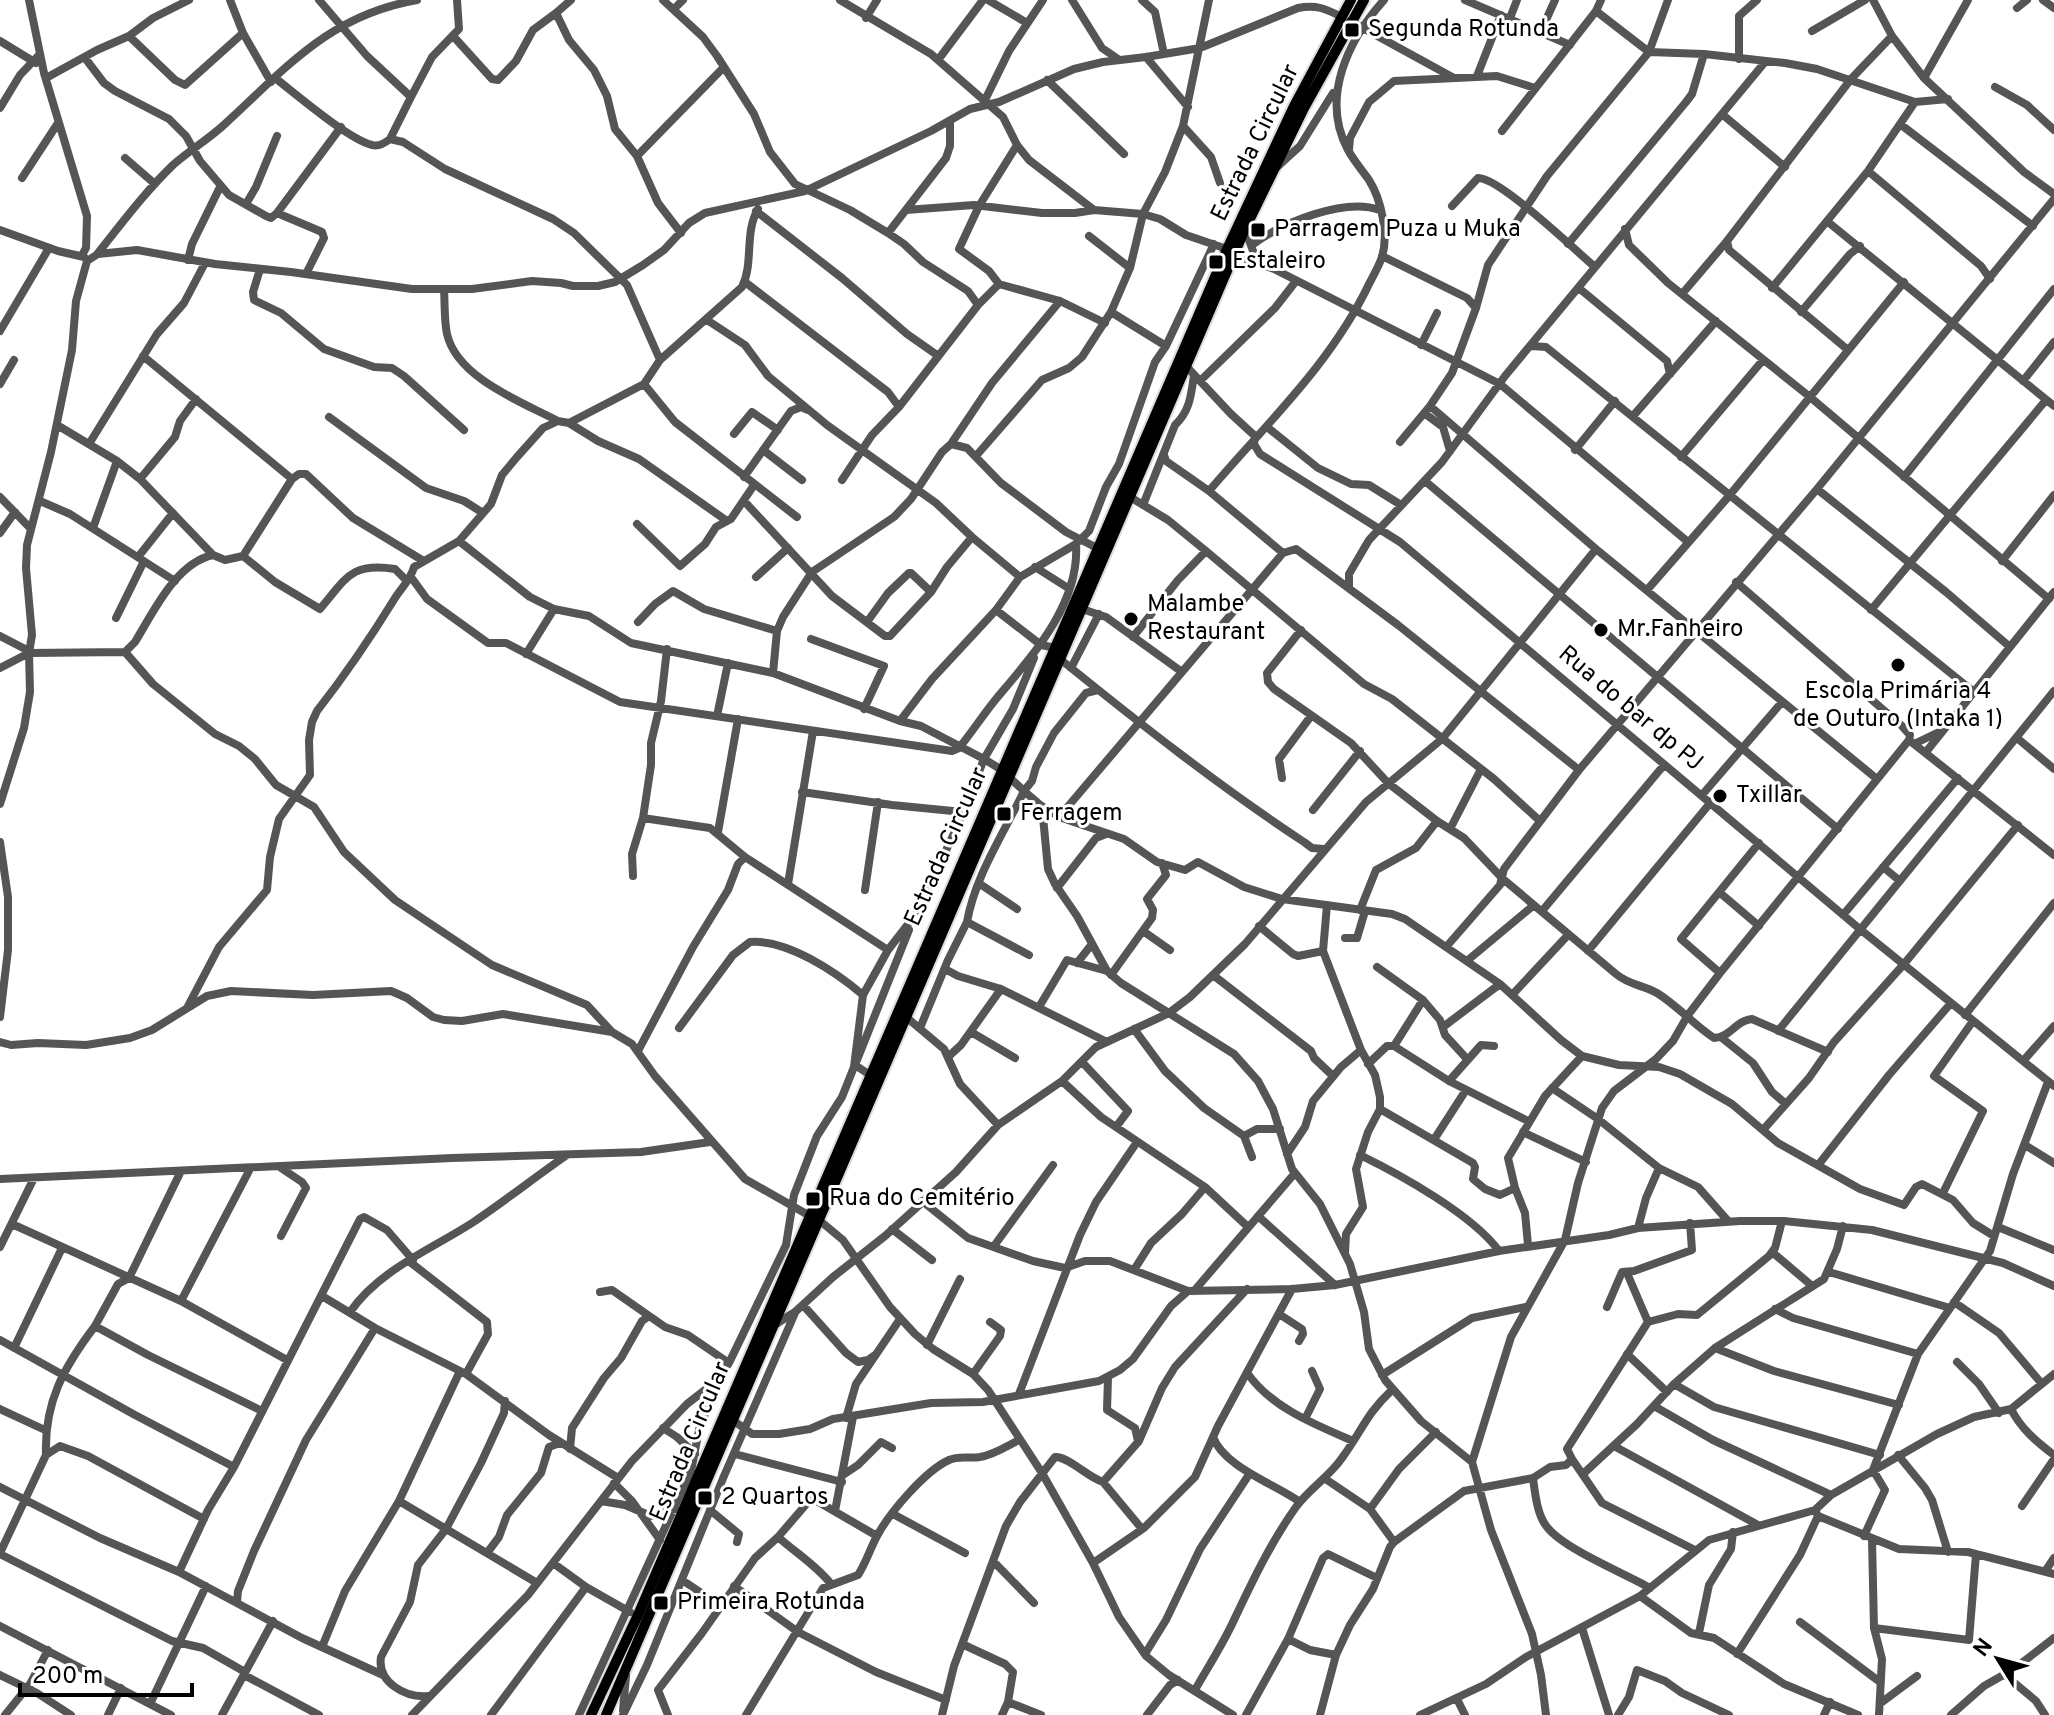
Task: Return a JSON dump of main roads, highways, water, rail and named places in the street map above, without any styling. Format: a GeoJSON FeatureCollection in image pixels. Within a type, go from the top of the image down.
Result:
{"type":"FeatureCollection","features":[{"type":"Feature","properties":{"kind":"main road","name":"Estrada Circular"},"geometry":{"type":"LineString","coordinates":[[1058,654],[1082,609],[1130,497],[1193,374],[1231,252],[1319,78],[1346,19],[1351,0]]}},
{"type":"Feature","properties":{"kind":"main road","name":"Estrada Circular"},"geometry":{"type":"LineString","coordinates":[[606,1715],[776,1324],[870,1075],[1006,774],[1099,549],[1294,106],[1346,19],[1364,0]]}},
{"type":"Feature","properties":{"kind":"main road","name":"Estrada Circular"},"geometry":{"type":"LineString","coordinates":[[591,1715],[638,1615],[679,1509],[906,1017],[1006,774]]}},
{"type":"Feature","properties":{"kind":"place","name":"Segunda Rotunda"},"geometry":{"type":"Point","coordinates":[1352,30]}},
{"type":"Feature","properties":{"kind":"place","name":"Parragem Puza u Muka"},"geometry":{"type":"Point","coordinates":[1258,230]}},
{"type":"Feature","properties":{"kind":"place","name":"Estaleiro"},"geometry":{"type":"Point","coordinates":[1216,262]}},
{"type":"Feature","properties":{"kind":"place","name":"Malambe Restaurant"},"geometry":{"type":"Point","coordinates":[1131,619]}},
{"type":"Feature","properties":{"kind":"place","name":"Mr.Fanheiro"},"geometry":{"type":"Point","coordinates":[1601,630]}},
{"type":"Feature","properties":{"kind":"place","name":"Escola Primária 4 de Outuro (Intaka 1)"},"geometry":{"type":"Point","coordinates":[1898,665]}},
{"type":"Feature","properties":{"kind":"place","name":"Txillar"},"geometry":{"type":"Point","coordinates":[1720,796]}},
{"type":"Feature","properties":{"kind":"place","name":"Ferragem"},"geometry":{"type":"Point","coordinates":[1004,814]}},
{"type":"Feature","properties":{"kind":"place","name":"Rua do Cemitério"},"geometry":{"type":"Point","coordinates":[813,1199]}},
{"type":"Feature","properties":{"kind":"place","name":"2 Quartos"},"geometry":{"type":"Point","coordinates":[705,1498]}},
{"type":"Feature","properties":{"kind":"place","name":"Primeira Rotunda"},"geometry":{"type":"Point","coordinates":[661,1603]}}]}
